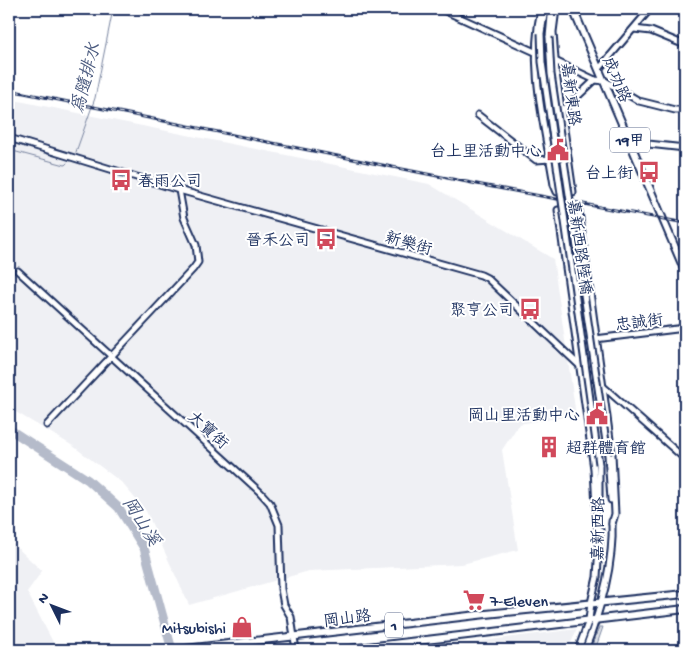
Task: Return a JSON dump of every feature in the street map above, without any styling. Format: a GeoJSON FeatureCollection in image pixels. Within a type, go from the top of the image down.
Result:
{"type":"FeatureCollection","features":[{"type":"Feature","properties":{"kind":"main road","name":"成功路"},"geometry":{"type":"LineString","coordinates":[[573,9],[685,271]]}},
{"type":"Feature","properties":{"kind":"main road","name":"1"},"geometry":{"type":"LineString","coordinates":[[591,602],[685,594]]}},
{"type":"Feature","properties":{"kind":"main road","name":"岡山路"},"geometry":{"type":"LineString","coordinates":[[177,650],[591,602]]}},
{"type":"Feature","properties":{"kind":"main road","name":"1"},"geometry":{"type":"LineString","coordinates":[[590,620],[685,609]]}},
{"type":"Feature","properties":{"kind":"main road","name":"岡山路"},"geometry":{"type":"LineString","coordinates":[[342,650],[590,620]]}},
{"type":"Feature","properties":{"kind":"street"},"geometry":{"type":"LineString","coordinates":[[441,9],[535,52]]}},
{"type":"Feature","properties":{"kind":"street","name":"嘉新東路"},"geometry":{"type":"LineString","coordinates":[[541,9],[536,32],[536,67],[554,185],[557,192],[572,192],[555,60],[553,32],[555,9]]}},
{"type":"Feature","properties":{"kind":"street","name":"嘉新西路陸橋"},"geometry":{"type":"LineString","coordinates":[[545,9],[541,33],[542,62],[599,464]]}},
{"type":"Feature","properties":{"kind":"street","name":"嘉新東路"},"geometry":{"type":"LineString","coordinates":[[549,37],[550,16],[555,9]]}},
{"type":"Feature","properties":{"kind":"street"},"geometry":{"type":"LineString","coordinates":[[599,69],[650,9]]}},
{"type":"Feature","properties":{"kind":"street"},"geometry":{"type":"LineString","coordinates":[[634,29],[651,31],[685,45]]}},
{"type":"Feature","properties":{"kind":"street","name":"嘉新西路陸橋"},"geometry":{"type":"LineString","coordinates":[[549,37],[551,74],[608,455]]}},
{"type":"Feature","properties":{"kind":"street"},"geometry":{"type":"LineString","coordinates":[[555,60],[595,80],[605,81],[639,101],[675,110],[685,110]]}},
{"type":"Feature","properties":{"kind":"street"},"geometry":{"type":"LineString","coordinates":[[543,115],[561,112],[595,80]]}},
{"type":"Feature","properties":{"kind":"street"},"geometry":{"type":"LineString","coordinates":[[478,115],[536,160],[550,159]]}},
{"type":"Feature","properties":{"kind":"street","name":"新樂街"},"geometry":{"type":"LineString","coordinates":[[9,138],[179,190],[482,275],[519,306],[580,366],[685,459]]}},
{"type":"Feature","properties":{"kind":"street"},"geometry":{"type":"LineString","coordinates":[[630,142],[685,148]]}},
{"type":"Feature","properties":{"kind":"street"},"geometry":{"type":"LineString","coordinates":[[47,424],[194,269],[198,262],[196,245],[184,218],[179,190]]}},
{"type":"Feature","properties":{"kind":"street"},"geometry":{"type":"LineString","coordinates":[[600,532],[597,527],[594,470],[558,210],[579,211],[612,454],[615,514],[612,524]]}},
{"type":"Feature","properties":{"kind":"street","name":"大寶街"},"geometry":{"type":"LineString","coordinates":[[18,271],[270,503],[279,525],[281,589],[284,605],[291,617],[296,650]]}},
{"type":"Feature","properties":{"kind":"street","name":"忠誠街"},"geometry":{"type":"LineString","coordinates":[[595,339],[685,328]]}},
{"type":"Feature","properties":{"kind":"street"},"geometry":{"type":"LineString","coordinates":[[590,438],[609,435]]}},
{"type":"Feature","properties":{"kind":"street","name":"嘉新西路"},"geometry":{"type":"LineString","coordinates":[[585,650],[597,619],[608,574],[612,524],[608,455]]}},
{"type":"Feature","properties":{"kind":"street","name":"嘉新西路"},"geometry":{"type":"LineString","coordinates":[[578,650],[590,620],[591,602],[597,576],[600,532],[599,464]]}},
{"type":"Feature","properties":{"kind":"shaded area"},"geometry":{"type":"Polygon","coordinates":[[[9,99],[429,184],[553,259],[576,415],[519,424],[502,450],[518,550],[462,564],[309,571],[189,605],[146,511],[121,482],[73,446],[9,408],[9,99]]]}},
{"type":"Feature","properties":{"kind":"shaded area"},"geometry":{"type":"Polygon","coordinates":[[[9,540],[42,571],[27,592],[57,650],[9,650],[9,540]]]}},
{"type":"Feature","properties":{"kind":"shaded area"},"geometry":{"type":"Polygon","coordinates":[[[599,627],[603,627],[595,650],[592,650],[591,648],[599,627]]]}},
{"type":"Feature","properties":{"kind":"shaded area"},"geometry":{"type":"Polygon","coordinates":[[[577,629],[568,650],[411,650],[577,629]]]}},
{"type":"Feature","properties":{"kind":"waterway","name":"為隨排水"},"geometry":{"type":"LineString","coordinates":[[76,152],[95,98],[113,9]]}},
{"type":"Feature","properties":{"kind":"waterway","name":"為隨排水"},"geometry":{"type":"LineString","coordinates":[[9,150],[65,165],[67,163]]}},
{"type":"Feature","properties":{"kind":"waterway","name":"岡山溪"},"geometry":{"type":"LineString","coordinates":[[9,429],[88,480],[119,508],[144,548],[172,650]]}},
{"type":"Feature","properties":{"kind":"railway"},"geometry":{"type":"LineString","coordinates":[[9,90],[482,185],[685,223]]}},
{"type":"Feature","properties":{"kind":"place","name":"台上里活動中心"},"geometry":{"type":"Point","coordinates":[558,150]}},
{"type":"Feature","properties":{"kind":"place","name":"台上街"},"geometry":{"type":"Point","coordinates":[649,172]}},
{"type":"Feature","properties":{"kind":"place","name":"春雨公司"},"geometry":{"type":"Point","coordinates":[121,180]}},
{"type":"Feature","properties":{"kind":"place","name":"晉禾公司"},"geometry":{"type":"Point","coordinates":[326,239]}},
{"type":"Feature","properties":{"kind":"place","name":"聚亨公司"},"geometry":{"type":"Point","coordinates":[530,309]}},
{"type":"Feature","properties":{"kind":"place","name":"岡山里活動中心"},"geometry":{"type":"Point","coordinates":[597,414]}},
{"type":"Feature","properties":{"kind":"place","name":"超群體育館"},"geometry":{"type":"Point","coordinates":[549,447]}},
{"type":"Feature","properties":{"kind":"place","name":"7-Eleven"},"geometry":{"type":"Point","coordinates":[474,600]}},
{"type":"Feature","properties":{"kind":"place","name":"Mitsubishi"},"geometry":{"type":"Point","coordinates":[242,627]}}]}
